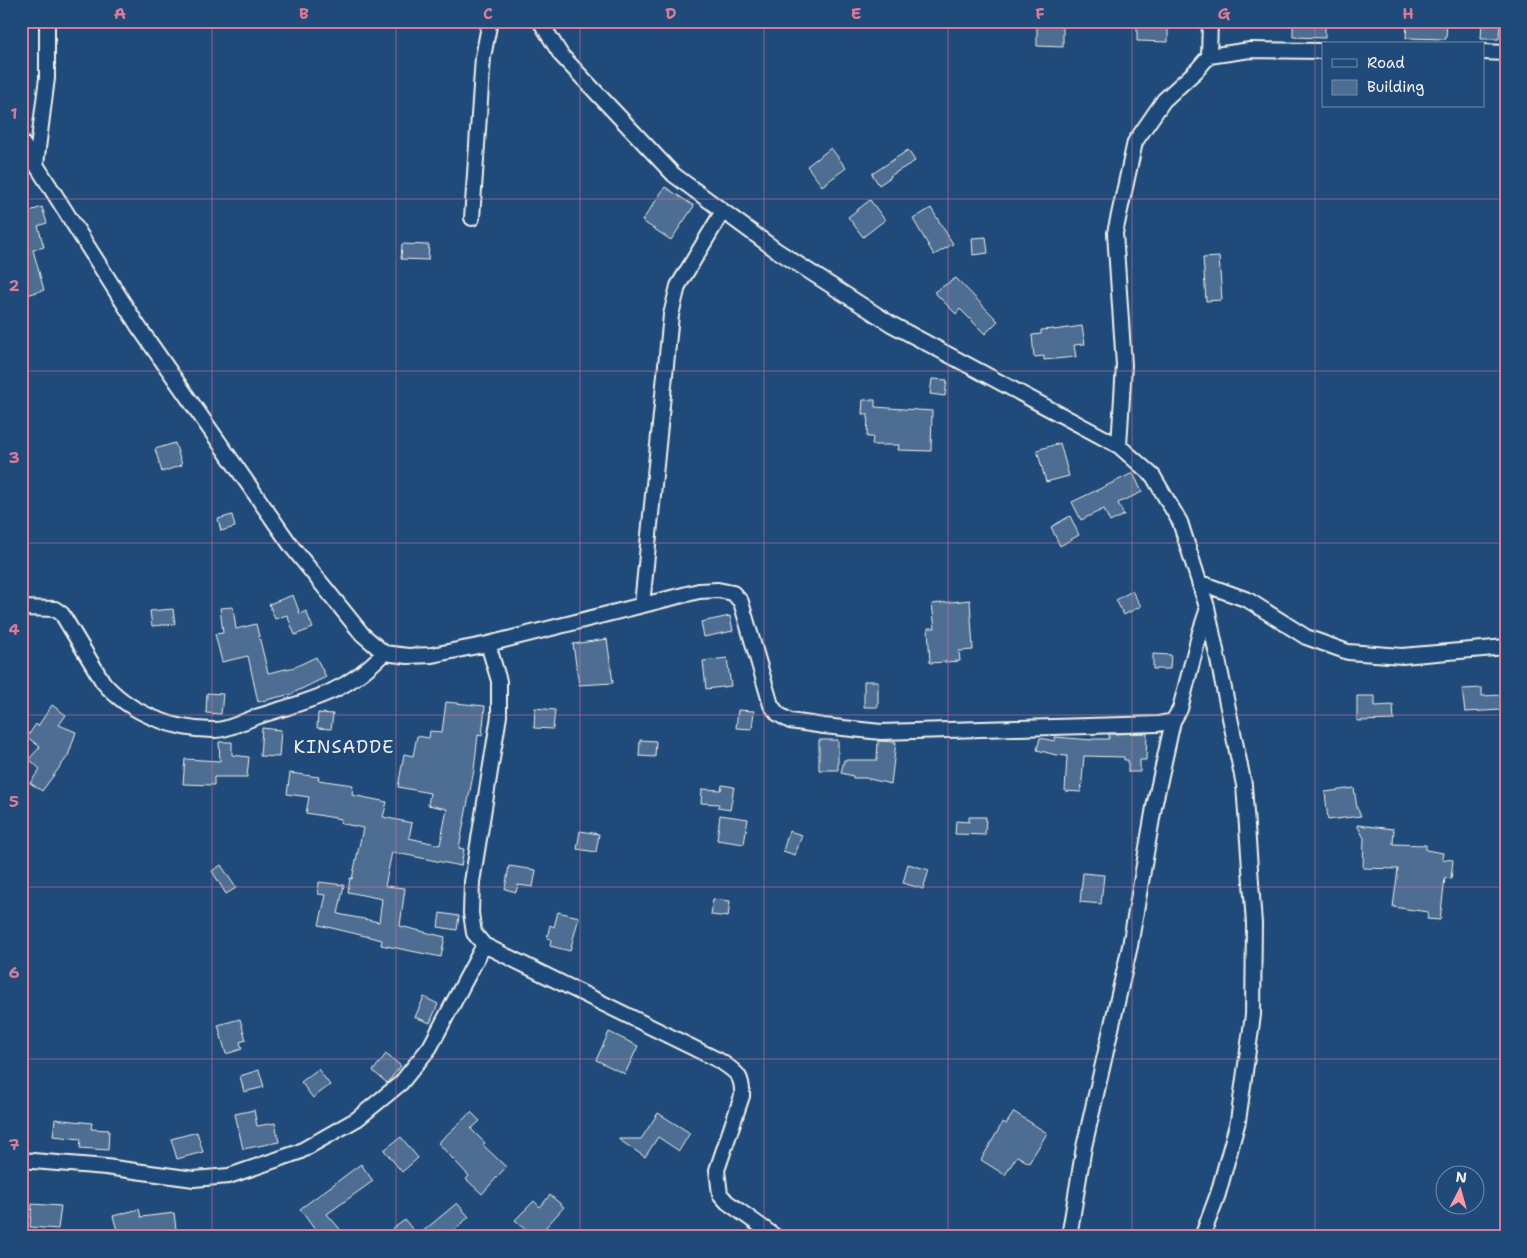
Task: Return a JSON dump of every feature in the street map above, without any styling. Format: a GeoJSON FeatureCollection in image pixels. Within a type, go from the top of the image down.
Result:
{"type":"FeatureCollection","features":[{"type":"Feature","properties":{"kind":"street"},"geometry":{"type":"LineString","coordinates":[[36,164],[47,78],[47,21]]}},
{"type":"Feature","properties":{"kind":"street"},"geometry":{"type":"LineString","coordinates":[[472,218],[484,58],[490,21]]}},
{"type":"Feature","properties":{"kind":"street"},"geometry":{"type":"LineString","coordinates":[[540,21],[561,55],[674,175],[776,250],[890,324],[1119,446],[1154,476],[1180,522],[1201,583],[1207,607],[1244,784],[1254,932],[1253,1015],[1238,1121],[1218,1194],[1202,1237]]}},
{"type":"Feature","properties":{"kind":"street"},"geometry":{"type":"LineString","coordinates":[[1119,446],[1124,365],[1115,233],[1135,142],[1164,100],[1197,70],[1209,56],[1210,21]]}},
{"type":"Feature","properties":{"kind":"street"},"geometry":{"type":"LineString","coordinates":[[1209,56],[1250,50],[1322,51]]}},
{"type":"Feature","properties":{"kind":"street"},"geometry":{"type":"LineString","coordinates":[[1484,52],[1506,53]]}},
{"type":"Feature","properties":{"kind":"street"},"geometry":{"type":"LineString","coordinates":[[21,141],[138,326],[292,547],[362,634],[384,653],[408,656],[432,655],[488,644],[699,591],[718,590],[733,593],[741,602],[771,705],[778,714],[790,721],[881,732],[1158,724],[1173,721]]}},
{"type":"Feature","properties":{"kind":"street"},"geometry":{"type":"LineString","coordinates":[[642,605],[671,315],[678,286],[722,211]]}},
{"type":"Feature","properties":{"kind":"street"},"geometry":{"type":"LineString","coordinates":[[1201,583],[1248,600],[1306,637],[1348,652],[1402,656],[1506,647]]}},
{"type":"Feature","properties":{"kind":"street"},"geometry":{"type":"LineString","coordinates":[[1069,1237],[1084,1147],[1130,946],[1154,808],[1173,721],[1185,696],[1207,607]]}},
{"type":"Feature","properties":{"kind":"street"},"geometry":{"type":"LineString","coordinates":[[21,608],[55,609],[62,614],[111,692],[124,702],[151,717],[186,728],[218,730],[332,691],[366,671],[384,653]]}},
{"type":"Feature","properties":{"kind":"street"},"geometry":{"type":"LineString","coordinates":[[488,644],[499,681],[499,716],[472,882],[471,913],[474,933],[484,945],[720,1061],[737,1072],[742,1085],[742,1096],[716,1170],[720,1194],[727,1202],[776,1237]]}},
{"type":"Feature","properties":{"kind":"street"},"geometry":{"type":"LineString","coordinates":[[21,1160],[194,1179],[229,1176],[299,1152],[357,1119],[401,1083],[430,1047],[484,945]]}},
{"type":"Feature","properties":{"kind":"building"},"geometry":{"type":"Polygon","coordinates":[[[1037,21],[1063,21],[1063,47],[1037,46],[1037,21]]]}},
{"type":"Feature","properties":{"kind":"building"},"geometry":{"type":"Polygon","coordinates":[[[1137,21],[1168,21],[1168,42],[1137,41],[1137,21]]]}},
{"type":"Feature","properties":{"kind":"building"},"geometry":{"type":"Polygon","coordinates":[[[1293,21],[1325,21],[1325,38],[1293,37],[1293,21]]]}},
{"type":"Feature","properties":{"kind":"building"},"geometry":{"type":"Polygon","coordinates":[[[1407,21],[1447,21],[1446,39],[1406,38],[1407,21]]]}},
{"type":"Feature","properties":{"kind":"building"},"geometry":{"type":"Polygon","coordinates":[[[1482,21],[1500,21],[1499,39],[1481,39],[1482,21]]]}},
{"type":"Feature","properties":{"kind":"building"},"geometry":{"type":"Polygon","coordinates":[[[831,148],[846,168],[822,186],[807,166],[831,148]]]}},
{"type":"Feature","properties":{"kind":"building"},"geometry":{"type":"Polygon","coordinates":[[[908,150],[915,161],[879,185],[872,174],[908,150]]]}},
{"type":"Feature","properties":{"kind":"building"},"geometry":{"type":"Polygon","coordinates":[[[665,187],[694,206],[671,240],[642,221],[665,187]]]}},
{"type":"Feature","properties":{"kind":"building"},"geometry":{"type":"Polygon","coordinates":[[[870,200],[885,220],[863,237],[848,217],[870,200]]]}},
{"type":"Feature","properties":{"kind":"building"},"geometry":{"type":"Polygon","coordinates":[[[42,207],[47,223],[38,226],[44,247],[33,250],[44,290],[27,295],[21,274],[21,214],[42,207]]]}},
{"type":"Feature","properties":{"kind":"building"},"geometry":{"type":"Polygon","coordinates":[[[931,208],[953,244],[934,255],[913,219],[931,208]]]}},
{"type":"Feature","properties":{"kind":"building"},"geometry":{"type":"Polygon","coordinates":[[[986,237],[988,253],[973,255],[972,238],[986,237]]]}},
{"type":"Feature","properties":{"kind":"building"},"geometry":{"type":"Polygon","coordinates":[[[402,244],[429,245],[428,260],[401,259],[402,244]]]}},
{"type":"Feature","properties":{"kind":"building"},"geometry":{"type":"Polygon","coordinates":[[[1219,257],[1222,300],[1206,301],[1203,258],[1219,257]]]}},
{"type":"Feature","properties":{"kind":"building"},"geometry":{"type":"Polygon","coordinates":[[[956,278],[998,321],[985,334],[960,309],[956,314],[934,292],[956,278]]]}},
{"type":"Feature","properties":{"kind":"building"},"geometry":{"type":"Polygon","coordinates":[[[1082,326],[1085,344],[1074,345],[1076,357],[1044,360],[1044,356],[1034,357],[1032,335],[1041,334],[1041,330],[1082,326]]]}},
{"type":"Feature","properties":{"kind":"building"},"geometry":{"type":"Polygon","coordinates":[[[932,379],[947,380],[945,396],[930,394],[932,379]]]}},
{"type":"Feature","properties":{"kind":"building"},"geometry":{"type":"Polygon","coordinates":[[[863,400],[875,400],[875,407],[932,411],[931,451],[898,450],[899,445],[872,445],[873,437],[867,437],[868,414],[862,414],[863,400]]]}},
{"type":"Feature","properties":{"kind":"building"},"geometry":{"type":"Polygon","coordinates":[[[175,443],[182,465],[162,472],[155,449],[175,443]]]}},
{"type":"Feature","properties":{"kind":"building"},"geometry":{"type":"Polygon","coordinates":[[[1060,443],[1069,476],[1046,482],[1037,450],[1060,443]]]}},
{"type":"Feature","properties":{"kind":"building"},"geometry":{"type":"Polygon","coordinates":[[[1133,473],[1142,492],[1118,503],[1124,515],[1110,522],[1104,509],[1081,520],[1072,502],[1133,473]]]}},
{"type":"Feature","properties":{"kind":"building"},"geometry":{"type":"Polygon","coordinates":[[[232,515],[235,527],[221,531],[218,519],[232,515]]]}},
{"type":"Feature","properties":{"kind":"building"},"geometry":{"type":"Polygon","coordinates":[[[1070,516],[1079,535],[1060,546],[1051,527],[1070,516]]]}},
{"type":"Feature","properties":{"kind":"building"},"geometry":{"type":"Polygon","coordinates":[[[1132,591],[1141,606],[1124,615],[1116,600],[1132,591]]]}},
{"type":"Feature","properties":{"kind":"building"},"geometry":{"type":"Polygon","coordinates":[[[293,595],[300,614],[306,611],[313,628],[295,635],[287,615],[275,619],[269,604],[293,595]]]}},
{"type":"Feature","properties":{"kind":"building"},"geometry":{"type":"Polygon","coordinates":[[[970,600],[973,650],[959,651],[960,661],[930,663],[928,628],[935,628],[932,604],[970,600]]]}},
{"type":"Feature","properties":{"kind":"building"},"geometry":{"type":"Polygon","coordinates":[[[233,607],[236,629],[256,624],[268,673],[295,667],[316,657],[326,677],[291,694],[258,702],[248,656],[222,662],[215,634],[223,633],[220,608],[233,607]]]}},
{"type":"Feature","properties":{"kind":"building"},"geometry":{"type":"Polygon","coordinates":[[[173,609],[175,624],[152,626],[150,611],[173,609]]]}},
{"type":"Feature","properties":{"kind":"building"},"geometry":{"type":"Polygon","coordinates":[[[730,616],[733,631],[704,637],[701,622],[730,616]]]}},
{"type":"Feature","properties":{"kind":"building"},"geometry":{"type":"Polygon","coordinates":[[[607,639],[613,683],[579,685],[573,644],[607,639]]]}},
{"type":"Feature","properties":{"kind":"building"},"geometry":{"type":"Polygon","coordinates":[[[1153,654],[1171,655],[1170,669],[1153,669],[1153,654]]]}},
{"type":"Feature","properties":{"kind":"building"},"geometry":{"type":"Polygon","coordinates":[[[727,658],[731,686],[706,689],[703,661],[727,658]]]}},
{"type":"Feature","properties":{"kind":"building"},"geometry":{"type":"Polygon","coordinates":[[[864,681],[878,681],[878,707],[864,707],[864,681]]]}},
{"type":"Feature","properties":{"kind":"building"},"geometry":{"type":"Polygon","coordinates":[[[1482,688],[1482,696],[1502,695],[1502,710],[1465,712],[1462,689],[1482,688]]]}},
{"type":"Feature","properties":{"kind":"building"},"geometry":{"type":"Polygon","coordinates":[[[207,693],[223,694],[221,714],[206,713],[207,693]]]}},
{"type":"Feature","properties":{"kind":"building"},"geometry":{"type":"Polygon","coordinates":[[[1357,696],[1375,696],[1375,706],[1393,705],[1394,720],[1357,721],[1357,696]]]}},
{"type":"Feature","properties":{"kind":"building"},"geometry":{"type":"Polygon","coordinates":[[[446,702],[485,706],[482,736],[478,735],[474,770],[459,848],[464,849],[461,866],[392,852],[385,886],[405,888],[400,926],[445,937],[441,957],[381,945],[382,940],[319,925],[326,895],[318,894],[319,882],[344,885],[338,914],[379,922],[382,899],[348,892],[363,828],[340,823],[341,819],[306,813],[309,797],[287,794],[290,773],[319,777],[318,780],[353,785],[352,795],[387,802],[383,817],[412,823],[409,838],[440,845],[447,809],[428,805],[430,793],[398,787],[404,754],[413,756],[417,736],[429,738],[430,731],[442,732],[446,702]]]}},
{"type":"Feature","properties":{"kind":"building"},"geometry":{"type":"Polygon","coordinates":[[[52,705],[66,715],[59,725],[76,732],[68,756],[42,791],[30,783],[40,769],[29,759],[40,747],[27,737],[36,724],[38,726],[52,705]]]}},
{"type":"Feature","properties":{"kind":"building"},"geometry":{"type":"Polygon","coordinates":[[[535,708],[555,710],[553,729],[534,728],[535,708]]]}},
{"type":"Feature","properties":{"kind":"building"},"geometry":{"type":"Polygon","coordinates":[[[738,710],[754,711],[752,729],[736,728],[738,710]]]}},
{"type":"Feature","properties":{"kind":"building"},"geometry":{"type":"Polygon","coordinates":[[[318,713],[333,714],[331,729],[317,728],[318,713]]]}},
{"type":"Feature","properties":{"kind":"building"},"geometry":{"type":"Polygon","coordinates":[[[262,728],[281,730],[279,757],[260,756],[262,728]]]}},
{"type":"Feature","properties":{"kind":"building"},"geometry":{"type":"Polygon","coordinates":[[[1147,733],[1146,760],[1140,760],[1140,772],[1128,772],[1128,760],[1124,760],[1124,757],[1084,756],[1081,792],[1065,791],[1067,756],[1037,750],[1040,738],[1055,741],[1055,737],[1092,740],[1109,739],[1109,734],[1147,733]]]}},
{"type":"Feature","properties":{"kind":"building"},"geometry":{"type":"Polygon","coordinates":[[[640,740],[656,741],[655,757],[639,756],[640,740]]]}},
{"type":"Feature","properties":{"kind":"building"},"geometry":{"type":"Polygon","coordinates":[[[819,740],[838,740],[838,770],[819,770],[819,740]]]}},
{"type":"Feature","properties":{"kind":"building"},"geometry":{"type":"Polygon","coordinates":[[[878,741],[896,742],[891,784],[865,778],[853,778],[853,776],[841,773],[844,760],[877,760],[878,741]]]}},
{"type":"Feature","properties":{"kind":"building"},"geometry":{"type":"Polygon","coordinates":[[[219,742],[232,742],[232,755],[249,757],[247,777],[214,777],[214,785],[183,784],[185,759],[220,761],[219,742]]]}},
{"type":"Feature","properties":{"kind":"building"},"geometry":{"type":"Polygon","coordinates":[[[722,785],[734,787],[730,810],[718,808],[719,804],[701,803],[702,789],[721,790],[722,785]]]}},
{"type":"Feature","properties":{"kind":"building"},"geometry":{"type":"Polygon","coordinates":[[[1354,788],[1357,808],[1361,816],[1328,820],[1325,792],[1354,788]]]}},
{"type":"Feature","properties":{"kind":"building"},"geometry":{"type":"Polygon","coordinates":[[[720,815],[748,819],[744,844],[717,840],[720,815]]]}},
{"type":"Feature","properties":{"kind":"building"},"geometry":{"type":"Polygon","coordinates":[[[969,817],[986,817],[985,835],[955,834],[956,821],[969,822],[969,817]]]}},
{"type":"Feature","properties":{"kind":"building"},"geometry":{"type":"Polygon","coordinates":[[[1357,825],[1394,829],[1393,844],[1426,845],[1426,850],[1443,853],[1442,859],[1453,860],[1451,879],[1445,878],[1440,920],[1427,919],[1428,912],[1393,907],[1398,869],[1363,868],[1364,838],[1357,825]]]}},
{"type":"Feature","properties":{"kind":"building"},"geometry":{"type":"Polygon","coordinates":[[[580,831],[599,834],[596,852],[577,849],[580,831]]]}},
{"type":"Feature","properties":{"kind":"building"},"geometry":{"type":"Polygon","coordinates":[[[789,831],[802,835],[795,855],[783,851],[789,831]]]}},
{"type":"Feature","properties":{"kind":"building"},"geometry":{"type":"Polygon","coordinates":[[[908,864],[929,870],[923,889],[903,883],[908,864]]]}},
{"type":"Feature","properties":{"kind":"building"},"geometry":{"type":"Polygon","coordinates":[[[221,865],[236,888],[226,894],[212,871],[221,865]]]}},
{"type":"Feature","properties":{"kind":"building"},"geometry":{"type":"Polygon","coordinates":[[[509,866],[536,870],[533,887],[518,885],[516,892],[505,889],[509,866]]]}},
{"type":"Feature","properties":{"kind":"building"},"geometry":{"type":"Polygon","coordinates":[[[1083,873],[1104,875],[1101,904],[1080,902],[1083,873]]]}},
{"type":"Feature","properties":{"kind":"building"},"geometry":{"type":"Polygon","coordinates":[[[713,899],[730,901],[728,917],[711,915],[713,899]]]}},
{"type":"Feature","properties":{"kind":"building"},"geometry":{"type":"Polygon","coordinates":[[[558,912],[579,917],[570,951],[550,946],[551,939],[547,938],[550,925],[554,927],[558,912]]]}},
{"type":"Feature","properties":{"kind":"building"},"geometry":{"type":"Polygon","coordinates":[[[440,913],[459,916],[457,930],[438,927],[440,913]]]}},
{"type":"Feature","properties":{"kind":"building"},"geometry":{"type":"Polygon","coordinates":[[[424,997],[438,1004],[430,1023],[415,1017],[424,997]]]}},
{"type":"Feature","properties":{"kind":"building"},"geometry":{"type":"Polygon","coordinates":[[[240,1019],[246,1040],[240,1042],[242,1049],[226,1054],[218,1025],[240,1019]]]}},
{"type":"Feature","properties":{"kind":"building"},"geometry":{"type":"Polygon","coordinates":[[[609,1032],[638,1046],[625,1074],[596,1060],[609,1032]]]}},
{"type":"Feature","properties":{"kind":"building"},"geometry":{"type":"Polygon","coordinates":[[[386,1054],[401,1066],[387,1083],[373,1071],[386,1054]]]}},
{"type":"Feature","properties":{"kind":"building"},"geometry":{"type":"Polygon","coordinates":[[[318,1069],[330,1085],[313,1098],[301,1082],[318,1069]]]}},
{"type":"Feature","properties":{"kind":"building"},"geometry":{"type":"Polygon","coordinates":[[[259,1070],[264,1087],[244,1092],[240,1076],[259,1070]]]}},
{"type":"Feature","properties":{"kind":"building"},"geometry":{"type":"Polygon","coordinates":[[[254,1110],[257,1126],[275,1123],[279,1142],[243,1149],[235,1114],[254,1110]]]}},
{"type":"Feature","properties":{"kind":"building"},"geometry":{"type":"Polygon","coordinates":[[[471,1112],[480,1121],[471,1129],[485,1143],[483,1145],[506,1167],[482,1194],[466,1179],[469,1176],[438,1143],[471,1112]]]}},
{"type":"Feature","properties":{"kind":"building"},"geometry":{"type":"Polygon","coordinates":[[[1014,1112],[1047,1133],[1029,1163],[1017,1156],[1005,1175],[981,1160],[1003,1122],[1006,1124],[1014,1112]]]}},
{"type":"Feature","properties":{"kind":"building"},"geometry":{"type":"Polygon","coordinates":[[[658,1113],[690,1133],[679,1151],[658,1137],[645,1157],[618,1139],[641,1139],[658,1113]]]}},
{"type":"Feature","properties":{"kind":"building"},"geometry":{"type":"Polygon","coordinates":[[[55,1119],[92,1123],[91,1129],[109,1130],[108,1150],[80,1148],[81,1139],[53,1136],[55,1119]]]}},
{"type":"Feature","properties":{"kind":"building"},"geometry":{"type":"Polygon","coordinates":[[[197,1132],[203,1152],[177,1159],[171,1139],[197,1132]]]}},
{"type":"Feature","properties":{"kind":"building"},"geometry":{"type":"Polygon","coordinates":[[[401,1137],[418,1158],[402,1172],[384,1150],[401,1137]]]}},
{"type":"Feature","properties":{"kind":"building"},"geometry":{"type":"Polygon","coordinates":[[[361,1164],[373,1181],[327,1214],[339,1228],[343,1237],[320,1237],[300,1209],[361,1164]]]}},
{"type":"Feature","properties":{"kind":"building"},"geometry":{"type":"Polygon","coordinates":[[[550,1195],[564,1207],[537,1237],[533,1237],[515,1220],[534,1201],[540,1207],[550,1195]]]}},
{"type":"Feature","properties":{"kind":"building"},"geometry":{"type":"Polygon","coordinates":[[[457,1203],[469,1217],[446,1237],[416,1237],[457,1203]]]}},
{"type":"Feature","properties":{"kind":"building"},"geometry":{"type":"Polygon","coordinates":[[[32,1204],[61,1206],[58,1229],[30,1227],[32,1204]]]}},
{"type":"Feature","properties":{"kind":"building"},"geometry":{"type":"Polygon","coordinates":[[[139,1209],[141,1217],[174,1213],[177,1237],[119,1237],[113,1216],[139,1209]]]}},
{"type":"Feature","properties":{"kind":"building"},"geometry":{"type":"Polygon","coordinates":[[[405,1220],[413,1230],[404,1237],[381,1237],[405,1220]]]}},
{"type":"Feature","properties":{"kind":"district","name":"KINSADDE"},"geometry":{"type":"Point","coordinates":[344,747]}}]}
